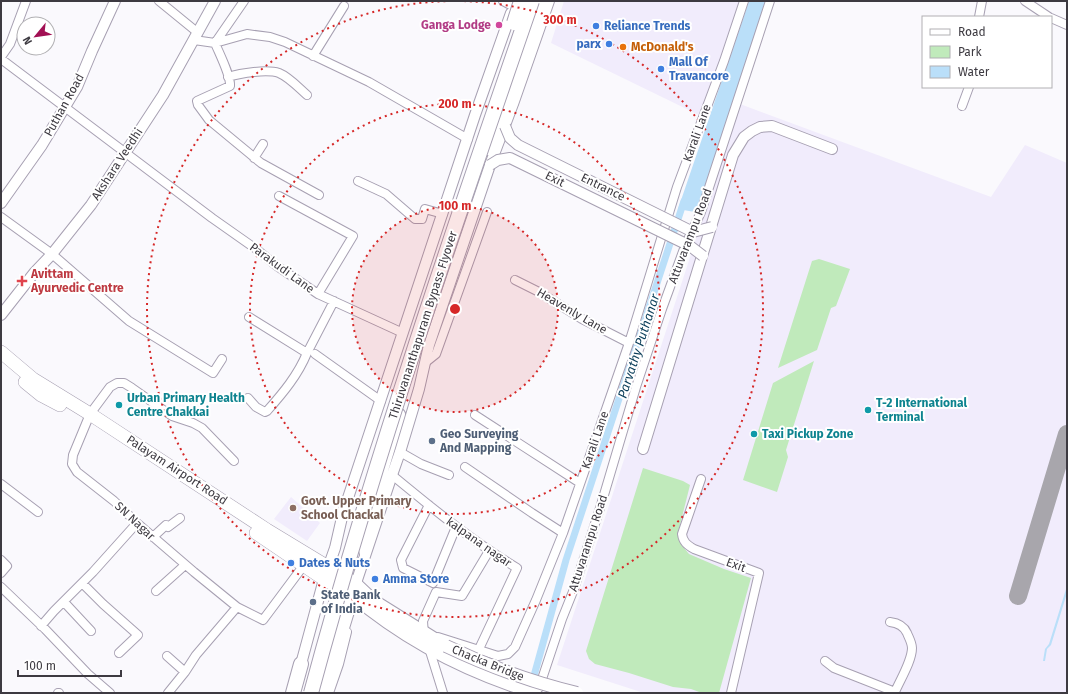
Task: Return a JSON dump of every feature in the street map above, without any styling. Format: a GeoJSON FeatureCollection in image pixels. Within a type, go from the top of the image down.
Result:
{"type":"FeatureCollection","features":[{"type":"Feature","properties":{"kind":"highway","name":"Thiruvananthapuram Bypass Flyover"},"geometry":{"type":"LineString","coordinates":[[332,577],[532,1]]}},
{"type":"Feature","properties":{"kind":"highway","name":"Thiruvananthapuram Bypass Flyover"},"geometry":{"type":"LineString","coordinates":[[332,577],[517,3]]}},
{"type":"Feature","properties":{"kind":"highway"},"geometry":{"type":"LineString","coordinates":[[301,693],[332,577]]}},
{"type":"Feature","properties":{"kind":"highway"},"geometry":{"type":"LineString","coordinates":[[311,693],[332,577]]}},
{"type":"Feature","properties":{"kind":"highway"},"geometry":{"type":"LineString","coordinates":[[322,693],[354,590]]}},
{"type":"Feature","properties":{"kind":"highway"},"geometry":{"type":"LineString","coordinates":[[293,693],[301,664]]}},
{"type":"Feature","properties":{"kind":"main road","name":"Palayam Airport Road"},"geometry":{"type":"LineString","coordinates":[[1,352],[34,379],[304,565],[332,577]]}},
{"type":"Feature","properties":{"kind":"main road","name":"Palayam Airport Road"},"geometry":{"type":"LineString","coordinates":[[1,363],[41,395],[89,417],[267,530],[332,577],[354,590]]}},
{"type":"Feature","properties":{"kind":"main road"},"geometry":{"type":"LineString","coordinates":[[354,590],[424,633],[444,651]]}},
{"type":"Feature","properties":{"kind":"main road"},"geometry":{"type":"LineString","coordinates":[[354,590],[367,608],[430,651],[444,651]]}},
{"type":"Feature","properties":{"kind":"main road","name":"Chacka Bridge"},"geometry":{"type":"LineString","coordinates":[[444,651],[473,671],[536,693]]}},
{"type":"Feature","properties":{"kind":"main road","name":"Chacka Bridge"},"geometry":{"type":"LineString","coordinates":[[444,651],[480,662],[522,678],[577,693]]}},
{"type":"Feature","properties":{"kind":"street"},"geometry":{"type":"LineString","coordinates":[[1,58],[10,44],[26,1]]}},
{"type":"Feature","properties":{"kind":"street","name":"Puthan Road"},"geometry":{"type":"LineString","coordinates":[[1,203],[42,145],[77,87],[115,1]]}},
{"type":"Feature","properties":{"kind":"street"},"geometry":{"type":"LineString","coordinates":[[159,1],[195,36],[215,43],[247,34],[270,37],[285,42],[369,82],[468,139]]}},
{"type":"Feature","properties":{"kind":"street","name":"Akshara Veedhi"},"geometry":{"type":"LineString","coordinates":[[1,315],[91,205],[163,95],[215,1]]}},
{"type":"Feature","properties":{"kind":"street"},"geometry":{"type":"LineString","coordinates":[[215,43],[244,1]]}},
{"type":"Feature","properties":{"kind":"street"},"geometry":{"type":"LineString","coordinates":[[287,693],[293,676],[301,664],[332,577],[335,548],[343,513],[468,139],[517,3],[503,1]]}},
{"type":"Feature","properties":{"kind":"street"},"geometry":{"type":"LineString","coordinates":[[366,555],[362,546],[364,537],[416,354],[540,1]]}},
{"type":"Feature","properties":{"kind":"street"},"geometry":{"type":"LineString","coordinates":[[354,590],[400,452],[426,362],[429,344],[490,165],[549,1]]}},
{"type":"Feature","properties":{"kind":"street","name":"Karali Lane"},"geometry":{"type":"LineString","coordinates":[[424,633],[498,656],[508,654],[515,647],[563,533],[629,343],[677,188],[724,61],[744,1]]}},
{"type":"Feature","properties":{"kind":"street","name":"Attuvarampu Road"},"geometry":{"type":"LineString","coordinates":[[536,693],[581,566],[662,309],[685,246],[701,212],[770,1]]}},
{"type":"Feature","properties":{"kind":"street"},"geometry":{"type":"LineString","coordinates":[[979,16],[982,1]]}},
{"type":"Feature","properties":{"kind":"street"},"geometry":{"type":"LineString","coordinates":[[1024,1],[1048,16]]}},
{"type":"Feature","properties":{"kind":"street"},"geometry":{"type":"LineString","coordinates":[[313,56],[344,6]]}},
{"type":"Feature","properties":{"kind":"street"},"geometry":{"type":"LineString","coordinates":[[1052,18],[1067,26]]}},
{"type":"Feature","properties":{"kind":"street"},"geometry":{"type":"LineString","coordinates":[[215,43],[228,76],[230,86],[197,101],[198,105],[209,120],[254,158],[283,176],[319,195]]}},
{"type":"Feature","properties":{"kind":"street","name":"Parakudi Lane"},"geometry":{"type":"LineString","coordinates":[[1,58],[124,153],[277,266],[318,294],[353,236],[279,196]]}},
{"type":"Feature","properties":{"kind":"street"},"geometry":{"type":"LineString","coordinates":[[228,76],[267,72],[279,73],[307,94]]}},
{"type":"Feature","properties":{"kind":"street"},"geometry":{"type":"LineString","coordinates":[[962,106],[969,88]]}},
{"type":"Feature","properties":{"kind":"street","name":"Entrance"},"geometry":{"type":"LineString","coordinates":[[504,126],[510,138],[518,145],[693,232],[712,227]]}},
{"type":"Feature","properties":{"kind":"street"},"geometry":{"type":"LineString","coordinates":[[643,449],[733,155],[744,137],[760,127],[772,126],[832,150]]}},
{"type":"Feature","properties":{"kind":"street"},"geometry":{"type":"LineString","coordinates":[[254,158],[262,144]]}},
{"type":"Feature","properties":{"kind":"street","name":"Exit"},"geometry":{"type":"LineString","coordinates":[[490,165],[498,160],[510,158],[690,246],[703,256]]}},
{"type":"Feature","properties":{"kind":"street"},"geometry":{"type":"LineString","coordinates":[[358,181],[386,194],[415,219],[422,219],[425,209],[443,214]]}},
{"type":"Feature","properties":{"kind":"street"},"geometry":{"type":"LineString","coordinates":[[426,362],[436,354],[487,212]]}},
{"type":"Feature","properties":{"kind":"street"},"geometry":{"type":"LineString","coordinates":[[1,217],[52,254],[129,322],[213,373],[222,359]]}},
{"type":"Feature","properties":{"kind":"street","name":"Heavenly Lane"},"geometry":{"type":"LineString","coordinates":[[515,280],[539,292],[582,319],[629,343]]}},
{"type":"Feature","properties":{"kind":"street"},"geometry":{"type":"LineString","coordinates":[[318,294],[402,333]]}},
{"type":"Feature","properties":{"kind":"street"},"geometry":{"type":"LineString","coordinates":[[248,398],[256,407],[265,412],[267,411],[286,389],[311,353],[334,302]]}},
{"type":"Feature","properties":{"kind":"street"},"geometry":{"type":"LineString","coordinates":[[249,317],[311,353],[381,401]]}},
{"type":"Feature","properties":{"kind":"street"},"geometry":{"type":"LineString","coordinates":[[89,417],[110,387],[117,383],[124,383],[172,416],[202,428],[234,461]]}},
{"type":"Feature","properties":{"kind":"street"},"geometry":{"type":"LineString","coordinates":[[475,415],[580,483]]}},
{"type":"Feature","properties":{"kind":"street","name":"SN Nagar"},"geometry":{"type":"LineString","coordinates":[[89,417],[73,455],[72,464],[77,472],[114,501],[153,537],[237,607],[263,620],[304,565]]}},
{"type":"Feature","properties":{"kind":"street"},"geometry":{"type":"LineString","coordinates":[[400,452],[421,464],[449,475]]}},
{"type":"Feature","properties":{"kind":"street"},"geometry":{"type":"LineString","coordinates":[[465,466],[563,533]]}},
{"type":"Feature","properties":{"kind":"street","name":"kalpana nagar"},"geometry":{"type":"LineString","coordinates":[[392,475],[456,527],[489,551],[517,568],[479,649]]}},
{"type":"Feature","properties":{"kind":"street","name":"Exit"},"geometry":{"type":"LineString","coordinates":[[701,479],[682,534],[683,539],[687,545],[694,549],[759,573],[730,693]]}},
{"type":"Feature","properties":{"kind":"street"},"geometry":{"type":"LineString","coordinates":[[1,484],[38,512]]}},
{"type":"Feature","properties":{"kind":"street"},"geometry":{"type":"LineString","coordinates":[[428,505],[401,560],[403,568],[436,585],[436,592],[423,621],[424,633],[443,693]]}},
{"type":"Feature","properties":{"kind":"street"},"geometry":{"type":"LineString","coordinates":[[153,537],[166,525],[168,527],[180,518]]}},
{"type":"Feature","properties":{"kind":"street"},"geometry":{"type":"LineString","coordinates":[[41,626],[137,523]]}},
{"type":"Feature","properties":{"kind":"street"},"geometry":{"type":"LineString","coordinates":[[433,583],[456,527]]}},
{"type":"Feature","properties":{"kind":"street"},"geometry":{"type":"LineString","coordinates":[[436,592],[462,596],[489,551]]}},
{"type":"Feature","properties":{"kind":"street"},"geometry":{"type":"LineString","coordinates":[[1,560],[7,566],[1,573]]}},
{"type":"Feature","properties":{"kind":"street"},"geometry":{"type":"LineString","coordinates":[[156,591],[186,565]]}},
{"type":"Feature","properties":{"kind":"street"},"geometry":{"type":"LineString","coordinates":[[82,583],[138,635],[119,653]]}},
{"type":"Feature","properties":{"kind":"street"},"geometry":{"type":"LineString","coordinates":[[1,587],[88,674],[110,693]]}},
{"type":"Feature","properties":{"kind":"street"},"geometry":{"type":"LineString","coordinates":[[64,602],[91,631]]}},
{"type":"Feature","properties":{"kind":"street"},"geometry":{"type":"LineString","coordinates":[[168,693],[185,672],[196,655],[237,607]]}},
{"type":"Feature","properties":{"kind":"street"},"geometry":{"type":"LineString","coordinates":[[329,693],[346,638],[351,616],[348,610]]}},
{"type":"Feature","properties":{"kind":"street"},"geometry":{"type":"LineString","coordinates":[[825,661],[834,668],[895,692],[911,656],[911,642],[905,629],[898,623],[890,622]]}},
{"type":"Feature","properties":{"kind":"street"},"geometry":{"type":"LineString","coordinates":[[167,656],[185,672]]}},
{"type":"Feature","properties":{"kind":"shaded area","name":"Mall Of Travancore"},"geometry":{"type":"Polygon","coordinates":[[[564,1],[742,1],[701,116],[551,43],[564,1]]]}},
{"type":"Feature","properties":{"kind":"shaded area"},"geometry":{"type":"Polygon","coordinates":[[[740,104],[991,197],[1025,145],[1067,163],[1067,693],[644,693],[557,665],[740,104]]]}},
{"type":"Feature","properties":{"kind":"shaded area","name":"Govt. Upper Primary School Chackal"},"geometry":{"type":"Polygon","coordinates":[[[291,497],[320,523],[307,541],[274,519],[291,497]]]}},
{"type":"Feature","properties":{"kind":"green space"},"geometry":{"type":"Polygon","coordinates":[[[819,259],[850,269],[836,306],[831,308],[817,350],[778,368],[812,261],[819,259]]]}},
{"type":"Feature","properties":{"kind":"green space"},"geometry":{"type":"Polygon","coordinates":[[[814,361],[786,450],[788,457],[777,492],[743,480],[773,383],[814,361]]]}},
{"type":"Feature","properties":{"kind":"green space"},"geometry":{"type":"Polygon","coordinates":[[[643,468],[683,481],[690,485],[678,533],[681,544],[689,554],[724,569],[751,578],[719,693],[702,693],[691,689],[673,687],[595,664],[589,659],[586,651],[643,468]]]}},
{"type":"Feature","properties":{"kind":"water"},"geometry":{"type":"Polygon","coordinates":[[[749,1],[766,1],[700,213],[678,209],[749,1]]]}},
{"type":"Feature","properties":{"kind":"water"},"geometry":{"type":"Polygon","coordinates":[[[1067,586],[1067,593],[1051,645],[1047,649],[1045,661],[1043,661],[1045,649],[1049,644],[1067,586]]]}},
{"type":"Feature","properties":{"kind":"waterway","name":"Parvathy Puthanar"},"geometry":{"type":"LineString","coordinates":[[532,683],[566,560],[684,201]]}},
{"type":"Feature","properties":{"kind":"taxiway"},"geometry":{"type":"LineString","coordinates":[[1018,596],[1067,434]]}},
{"type":"Feature","properties":{"kind":"place","name":"Ganga Lodge"},"geometry":{"type":"Point","coordinates":[499,25]}},
{"type":"Feature","properties":{"kind":"place","name":"Reliance Trends"},"geometry":{"type":"Point","coordinates":[596,26]}},
{"type":"Feature","properties":{"kind":"place","name":"parx"},"geometry":{"type":"Point","coordinates":[609,44]}},
{"type":"Feature","properties":{"kind":"place","name":"McDonald's"},"geometry":{"type":"Point","coordinates":[623,47]}},
{"type":"Feature","properties":{"kind":"place","name":"Mall Of Travancore"},"geometry":{"type":"Point","coordinates":[661,69]}},
{"type":"Feature","properties":{"kind":"place","name":"Avittam Ayurvedic Centre"},"geometry":{"type":"Point","coordinates":[22,281]}},
{"type":"Feature","properties":{"kind":"place","name":"Urban Primary Health Centre Chakkai"},"geometry":{"type":"Point","coordinates":[119,405]}},
{"type":"Feature","properties":{"kind":"place","name":"T-2 International Terminal"},"geometry":{"type":"Point","coordinates":[868,410]}},
{"type":"Feature","properties":{"kind":"place","name":"Taxi Pickup Zone"},"geometry":{"type":"Point","coordinates":[754,434]}},
{"type":"Feature","properties":{"kind":"place","name":"Geo Surveying And Mapping"},"geometry":{"type":"Point","coordinates":[432,441]}},
{"type":"Feature","properties":{"kind":"place","name":"Govt. Upper Primary School Chackal"},"geometry":{"type":"Point","coordinates":[293,508]}},
{"type":"Feature","properties":{"kind":"place","name":"Dates & Nuts"},"geometry":{"type":"Point","coordinates":[291,563]}},
{"type":"Feature","properties":{"kind":"place","name":"Amma Store"},"geometry":{"type":"Point","coordinates":[375,579]}},
{"type":"Feature","properties":{"kind":"place","name":"State Bank of India"},"geometry":{"type":"Point","coordinates":[313,602]}}]}
